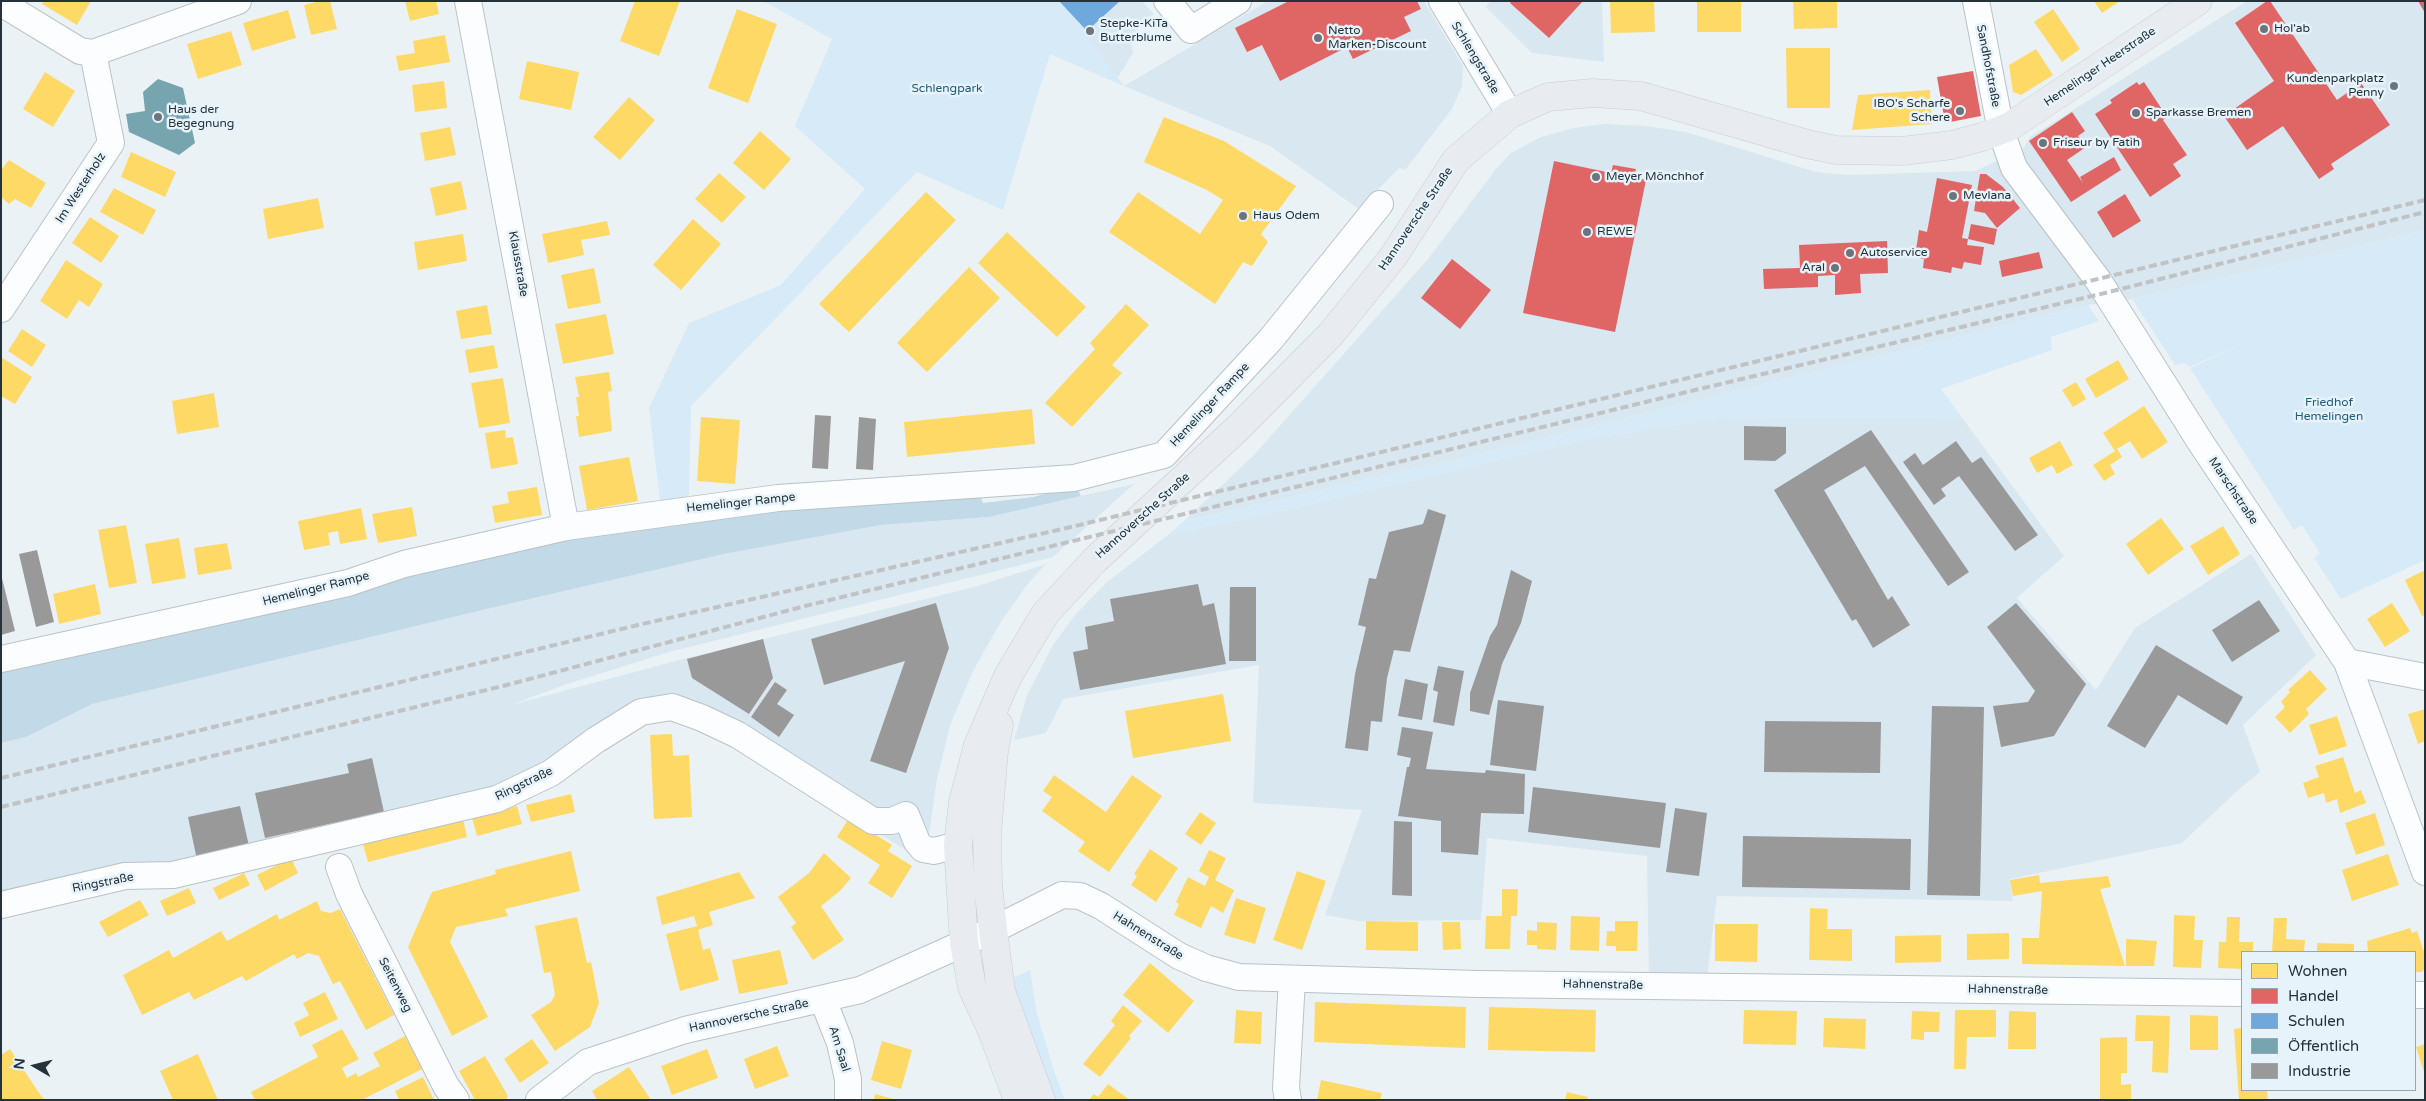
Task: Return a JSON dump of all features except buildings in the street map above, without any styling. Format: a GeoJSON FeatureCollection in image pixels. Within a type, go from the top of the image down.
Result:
{"type":"FeatureCollection","features":[{"type":"Feature","properties":{"kind":"main road","name":"Hemelinger Heerstraße"},"geometry":{"type":"LineString","coordinates":[[2001,131],[2198,1]]}},
{"type":"Feature","properties":{"kind":"main road","name":"Hannoversche Straße"},"geometry":{"type":"LineString","coordinates":[[964,943],[958,845],[963,802],[978,745],[1008,676],[1044,614],[1094,560],[1238,428],[1331,334],[1393,257],[1456,160],[1510,114],[1548,97],[1593,93],[1641,96],[1807,144],[1856,152],[1902,151],[1952,145],[2001,131]]}},
{"type":"Feature","properties":{"kind":"main road","name":"Hannoversche Straße"},"geometry":{"type":"LineString","coordinates":[[993,930],[988,885],[987,834],[994,751],[1008,676]]}},
{"type":"Feature","properties":{"kind":"main road"},"geometry":{"type":"LineString","coordinates":[[993,930],[1000,991],[1040,1100]]}},
{"type":"Feature","properties":{"kind":"main road"},"geometry":{"type":"LineString","coordinates":[[964,943],[972,987],[992,1032],[1018,1100]]}},
{"type":"Feature","properties":{"kind":"street"},"geometry":{"type":"LineString","coordinates":[[1,3],[80,51],[93,53],[238,1]]}},
{"type":"Feature","properties":{"kind":"street","name":"Klausstraße"},"geometry":{"type":"LineString","coordinates":[[468,1],[566,526]]}},
{"type":"Feature","properties":{"kind":"street"},"geometry":{"type":"LineString","coordinates":[[1166,1],[1191,30],[1238,1]]}},
{"type":"Feature","properties":{"kind":"street","name":"Schlengstraße"},"geometry":{"type":"LineString","coordinates":[[1442,1],[1510,114]]}},
{"type":"Feature","properties":{"kind":"street","name":"Sandhofstraße"},"geometry":{"type":"LineString","coordinates":[[1976,1],[2001,131]]}},
{"type":"Feature","properties":{"kind":"street","name":"Im Westerholz"},"geometry":{"type":"LineString","coordinates":[[1,309],[111,143],[93,53]]}},
{"type":"Feature","properties":{"kind":"street","name":"Marschstraße"},"geometry":{"type":"LineString","coordinates":[[2001,131],[2014,168],[2098,280],[2199,440],[2347,662],[2425,872]]}},
{"type":"Feature","properties":{"kind":"street","name":"Hemelinger Rampe"},"geometry":{"type":"LineString","coordinates":[[1,659],[348,583],[404,564],[566,526],[778,498],[1074,478],[1164,455],[1271,339],[1380,204]]}},
{"type":"Feature","properties":{"kind":"street"},"geometry":{"type":"LineString","coordinates":[[2347,662],[2425,677]]}},
{"type":"Feature","properties":{"kind":"street","name":"Ringstraße"},"geometry":{"type":"LineString","coordinates":[[1,905],[126,876],[173,876],[497,799],[550,773],[596,740],[641,712],[672,707],[702,718],[738,735],[873,821],[892,821],[906,816],[917,842],[923,849],[934,852],[958,845]]}},
{"type":"Feature","properties":{"kind":"street","name":"Seitenweg"},"geometry":{"type":"LineString","coordinates":[[339,867],[362,920],[446,1086],[456,1100]]}},
{"type":"Feature","properties":{"kind":"street","name":"Hahnenstraße"},"geometry":{"type":"LineString","coordinates":[[993,930],[1062,895],[1080,896],[1101,906],[1179,956],[1206,968],[1239,977],[1478,984],[2241,993]]}},
{"type":"Feature","properties":{"kind":"street","name":"Hannoversche Straße"},"geometry":{"type":"LineString","coordinates":[[539,1100],[588,1062],[685,1030],[823,1000],[860,990],[993,930]]}},
{"type":"Feature","properties":{"kind":"street"},"geometry":{"type":"LineString","coordinates":[[1288,1100],[1286,1088],[1292,979]]}},
{"type":"Feature","properties":{"kind":"street","name":"Am Saal"},"geometry":{"type":"LineString","coordinates":[[823,1000],[840,1043],[848,1079],[848,1100]]}},
{"type":"Feature","properties":{"kind":"shaded area","name":"Stepke-KiTa Butterblume"},"geometry":{"type":"Polygon","coordinates":[[[994,1],[1142,1],[1154,14],[1143,19],[1131,43],[1133,53],[1118,77],[994,1]]]}},
{"type":"Feature","properties":{"kind":"shaded area"},"geometry":{"type":"Polygon","coordinates":[[[1268,1],[1424,1],[1463,66],[1462,86],[1452,109],[1405,170],[1399,168],[1359,209],[1270,146],[1124,86],[1268,1]]]}},
{"type":"Feature","properties":{"kind":"shaded area"},"geometry":{"type":"Polygon","coordinates":[[[1491,1],[1602,1],[1604,62],[1532,53],[1486,7],[1491,1]]]}},
{"type":"Feature","properties":{"kind":"shaded area"},"geometry":{"type":"Polygon","coordinates":[[[2247,1],[2425,1],[2425,230],[2132,299],[2088,305],[1465,457],[1184,521],[1254,455],[1428,259],[1496,169],[1511,153],[1541,137],[1574,128],[1604,124],[1646,126],[1686,132],[1816,172],[1848,175],[1975,171],[2023,149],[2030,137],[2247,1]]]}},
{"type":"Feature","properties":{"kind":"shaded area"},"geometry":{"type":"Polygon","coordinates":[[[1717,418],[1963,419],[2064,556],[2017,598],[2096,690],[2135,628],[2251,554],[2316,655],[2243,725],[2260,772],[2182,843],[2010,879],[2013,901],[1717,896],[1706,985],[1649,984],[1647,856],[1487,838],[1481,920],[1358,921],[1325,915],[1362,810],[1253,803],[1259,665],[1063,699],[1046,733],[1014,740],[1027,695],[1053,645],[1075,615],[1107,582],[1168,535],[1290,509],[1589,439],[1717,418]]]}},
{"type":"Feature","properties":{"kind":"shaded area"},"geometry":{"type":"Polygon","coordinates":[[[1134,484],[1053,557],[669,652],[564,685],[511,705],[683,659],[978,586],[1046,564],[1030,581],[1002,620],[973,671],[950,725],[937,779],[925,862],[732,741],[669,718],[628,726],[525,781],[1,903],[1,743],[26,737],[92,704],[724,554],[881,525],[989,517],[1134,484]]]}},
{"type":"Feature","properties":{"kind":"shaded area"},"geometry":{"type":"Polygon","coordinates":[[[1076,486],[1081,496],[989,517],[881,525],[724,554],[491,608],[92,704],[26,737],[1,743],[1,667],[567,535],[769,507],[979,492],[983,503],[1033,497],[1076,486]]]}},
{"type":"Feature","properties":{"kind":"green space","name":"Schlengpark"},"geometry":{"type":"Polygon","coordinates":[[[763,1],[1063,1],[1124,86],[1050,54],[1003,210],[917,172],[691,406],[689,496],[660,501],[649,408],[689,323],[781,285],[865,189],[795,126],[832,39],[763,1]]]}},
{"type":"Feature","properties":{"kind":"green space","name":"Friedhof Hemelingen"},"geometry":{"type":"Polygon","coordinates":[[[2425,230],[2425,560],[2341,599],[2314,558],[2320,553],[2302,525],[2294,530],[2190,368],[2245,343],[2189,367],[2186,363],[2175,365],[2132,299],[2425,230]]]}},
{"type":"Feature","properties":{"kind":"green space"},"geometry":{"type":"Polygon","coordinates":[[[2088,305],[2099,321],[2051,337],[2052,350],[1941,389],[1963,419],[1717,418],[1589,439],[1290,509],[1168,535],[1184,521],[1465,457],[2088,305]]]}},
{"type":"Feature","properties":{"kind":"green space"},"geometry":{"type":"Polygon","coordinates":[[[1030,970],[1037,1014],[1065,1100],[1050,1100],[1008,980],[1030,970]]]}},
{"type":"Feature","properties":{"kind":"railway"},"geometry":{"type":"LineString","coordinates":[[1,778],[638,625],[1071,527],[2425,200]]}},
{"type":"Feature","properties":{"kind":"railway"},"geometry":{"type":"LineString","coordinates":[[1,807],[503,686],[805,606],[1691,391],[2105,293],[2425,212]]}},
{"type":"Feature","properties":{"kind":"place","name":"Hol'ab"},"geometry":{"type":"Point","coordinates":[2264,29]}},
{"type":"Feature","properties":{"kind":"place","name":"Stepke-KiTa Butterblume"},"geometry":{"type":"Point","coordinates":[1090,31]}},
{"type":"Feature","properties":{"kind":"place","name":"Netto Marken-Discount"},"geometry":{"type":"Point","coordinates":[1318,38]}},
{"type":"Feature","properties":{"kind":"place","name":"Kundenparkplatz Penny"},"geometry":{"type":"Point","coordinates":[2394,86]}},
{"type":"Feature","properties":{"kind":"place","name":"IBO's Scharfe Schere"},"geometry":{"type":"Point","coordinates":[1960,111]}},
{"type":"Feature","properties":{"kind":"place","name":"Sparkasse Bremen"},"geometry":{"type":"Point","coordinates":[2136,113]}},
{"type":"Feature","properties":{"kind":"place","name":"Haus der Begegnung"},"geometry":{"type":"Point","coordinates":[158,117]}},
{"type":"Feature","properties":{"kind":"place","name":"Friseur by Fatih"},"geometry":{"type":"Point","coordinates":[2043,143]}},
{"type":"Feature","properties":{"kind":"place","name":"Meyer Mönchhof"},"geometry":{"type":"Point","coordinates":[1596,177]}},
{"type":"Feature","properties":{"kind":"place","name":"Mevlana"},"geometry":{"type":"Point","coordinates":[1953,196]}},
{"type":"Feature","properties":{"kind":"place","name":"Haus Odem"},"geometry":{"type":"Point","coordinates":[1243,216]}},
{"type":"Feature","properties":{"kind":"place","name":"REWE"},"geometry":{"type":"Point","coordinates":[1587,232]}},
{"type":"Feature","properties":{"kind":"place","name":"Autoservice"},"geometry":{"type":"Point","coordinates":[1850,253]}},
{"type":"Feature","properties":{"kind":"place","name":"Aral"},"geometry":{"type":"Point","coordinates":[1835,268]}}]}
